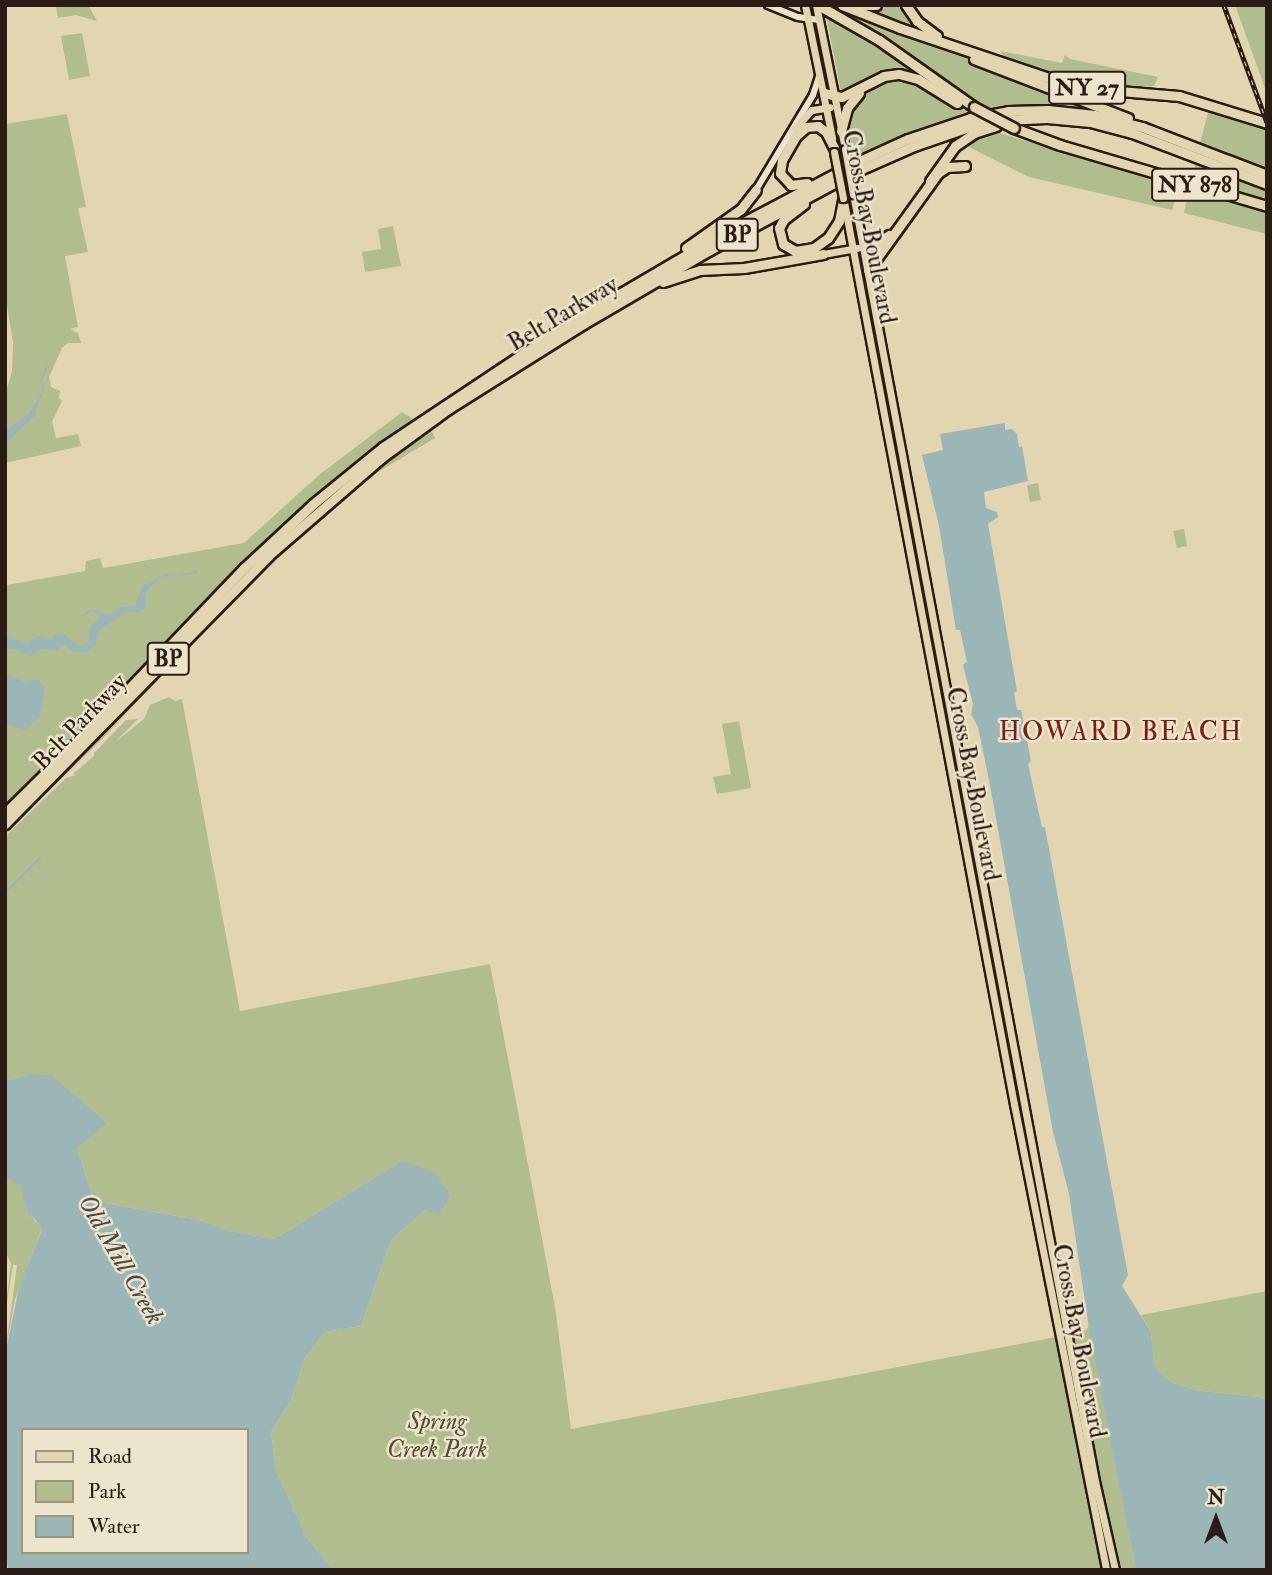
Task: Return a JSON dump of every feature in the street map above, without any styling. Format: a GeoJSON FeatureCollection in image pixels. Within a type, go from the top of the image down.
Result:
{"type":"FeatureCollection","features":[{"type":"Feature","properties":{"kind":"highway","name":"NY 27"},"geometry":{"type":"LineString","coordinates":[[842,5],[900,29],[1072,85],[1179,96],[1267,124]]}},
{"type":"Feature","properties":{"kind":"highway"},"geometry":{"type":"LineString","coordinates":[[859,5],[876,5]]}},
{"type":"Feature","properties":{"kind":"highway"},"geometry":{"type":"LineString","coordinates":[[906,5],[927,31],[974,52]]}},
{"type":"Feature","properties":{"kind":"highway","name":"NY 27"},"geometry":{"type":"LineString","coordinates":[[818,11],[879,40],[971,108],[1011,129],[1037,138]]}},
{"type":"Feature","properties":{"kind":"highway"},"geometry":{"type":"LineString","coordinates":[[900,29],[1165,135]]}},
{"type":"Feature","properties":{"kind":"highway"},"geometry":{"type":"LineString","coordinates":[[824,93],[835,97],[850,95],[884,76],[907,75],[971,108]]}},
{"type":"Feature","properties":{"kind":"highway"},"geometry":{"type":"LineString","coordinates":[[841,131],[849,105],[866,87]]}},
{"type":"Feature","properties":{"kind":"highway","name":"Belt Parkway"},"geometry":{"type":"LineString","coordinates":[[5,813],[264,547],[351,472],[633,285],[857,162],[946,125],[981,115],[1016,110],[1080,113],[1165,135],[1267,175]]}},
{"type":"Feature","properties":{"kind":"highway","name":"Belt Parkway"},"geometry":{"type":"LineString","coordinates":[[445,408],[620,302],[855,172],[928,141],[993,121],[1047,118],[1104,125],[1167,145],[1267,184]]}},
{"type":"Feature","properties":{"kind":"highway"},"geometry":{"type":"LineString","coordinates":[[868,270],[950,152],[974,133],[1002,124],[1047,122],[1104,125]]}},
{"type":"Feature","properties":{"kind":"highway"},"geometry":{"type":"LineString","coordinates":[[834,150],[823,129],[806,127],[785,153],[780,168],[782,177],[791,185],[801,186],[857,162]]}},
{"type":"Feature","properties":{"kind":"highway","name":"NY 878"},"geometry":{"type":"LineString","coordinates":[[1037,138],[1267,206]]}},
{"type":"Feature","properties":{"kind":"highway"},"geometry":{"type":"LineString","coordinates":[[930,181],[945,167],[965,166],[952,160],[950,152]]}},
{"type":"Feature","properties":{"kind":"highway"},"geometry":{"type":"LineString","coordinates":[[843,199],[839,221],[825,241],[804,251],[785,246],[779,233],[783,221],[855,172]]}},
{"type":"Feature","properties":{"kind":"highway"},"geometry":{"type":"LineString","coordinates":[[633,285],[733,215],[756,190]]}},
{"type":"Feature","properties":{"kind":"highway"},"geometry":{"type":"LineString","coordinates":[[858,248],[882,241],[902,221]]}},
{"type":"Feature","properties":{"kind":"highway"},"geometry":{"type":"LineString","coordinates":[[620,302],[691,272],[756,266],[823,254]]}},
{"type":"Feature","properties":{"kind":"highway","name":"Belt Parkway"},"geometry":{"type":"LineString","coordinates":[[5,824],[268,555],[355,478],[422,424]]}},
{"type":"Feature","properties":{"kind":"main road","name":"Cross Bay Boulevard"},"geometry":{"type":"LineString","coordinates":[[806,7],[843,199],[858,248],[868,270],[1108,1546],[1115,1570]]}},
{"type":"Feature","properties":{"kind":"main road","name":"Cross Bay Boulevard"},"geometry":{"type":"LineString","coordinates":[[818,11],[853,194],[873,353],[1099,1548],[1106,1570]]}},
{"type":"Feature","properties":{"kind":"main road"},"geometry":{"type":"LineString","coordinates":[[794,129],[810,111],[826,106],[837,109]]}},
{"type":"Feature","properties":{"kind":"main road"},"geometry":{"type":"LineString","coordinates":[[823,254],[858,248]]}},
{"type":"Feature","properties":{"kind":"main road"},"geometry":{"type":"LineString","coordinates":[[873,353],[878,357],[887,407],[895,415]]}},
{"type":"Feature","properties":{"kind":"street","name":"NY 27"},"geometry":{"type":"LineString","coordinates":[[768,5],[808,19],[818,11]]}},
{"type":"Feature","properties":{"kind":"street"},"geometry":{"type":"LineString","coordinates":[[756,190],[816,89],[819,72]]}},
{"type":"Feature","properties":{"kind":"green space"},"geometry":{"type":"Polygon","coordinates":[[[88,5],[97,21],[76,15],[58,18],[56,7],[88,5]]]}},
{"type":"Feature","properties":{"kind":"green space"},"geometry":{"type":"Polygon","coordinates":[[[880,5],[904,5],[921,29],[864,10],[880,5]]]}},
{"type":"Feature","properties":{"kind":"green space"},"geometry":{"type":"Polygon","coordinates":[[[1235,5],[1267,5],[1267,94],[1235,5]]]}},
{"type":"Feature","properties":{"kind":"green space"},"geometry":{"type":"Polygon","coordinates":[[[841,8],[1095,108],[1095,111],[1025,104],[986,108],[839,11],[841,8]]]}},
{"type":"Feature","properties":{"kind":"green space"},"geometry":{"type":"Polygon","coordinates":[[[826,15],[917,73],[916,75],[905,71],[841,92],[826,15]]]}},
{"type":"Feature","properties":{"kind":"green space"},"geometry":{"type":"Polygon","coordinates":[[[82,33],[90,76],[69,80],[61,36],[82,33]]]}},
{"type":"Feature","properties":{"kind":"green space"},"geometry":{"type":"Polygon","coordinates":[[[1000,51],[1062,63],[1065,55],[1070,59],[1158,77],[1154,86],[1142,87],[1070,81],[1007,61],[1000,51]]]}},
{"type":"Feature","properties":{"kind":"green space"},"geometry":{"type":"Polygon","coordinates":[[[896,77],[911,79],[967,112],[854,156],[847,128],[848,115],[865,91],[880,81],[896,77]]]}},
{"type":"Feature","properties":{"kind":"green space"},"geometry":{"type":"Polygon","coordinates":[[[1209,109],[1267,128],[1267,171],[1200,143],[1209,109]]]}},
{"type":"Feature","properties":{"kind":"green space"},"geometry":{"type":"Polygon","coordinates":[[[67,114],[86,207],[78,208],[88,252],[65,256],[78,327],[70,329],[78,333],[81,343],[68,343],[62,348],[49,377],[51,387],[60,391],[59,398],[62,401],[52,422],[56,438],[78,434],[81,446],[5,463],[5,395],[12,371],[13,343],[5,292],[5,124],[67,114]]]}},
{"type":"Feature","properties":{"kind":"green space"},"geometry":{"type":"Polygon","coordinates":[[[996,132],[1179,187],[1172,210],[1029,177],[969,147],[978,136],[996,132]]]}},
{"type":"Feature","properties":{"kind":"green space"},"geometry":{"type":"Polygon","coordinates":[[[1196,160],[1267,189],[1267,203],[1192,179],[1196,160]]]}},
{"type":"Feature","properties":{"kind":"green space"},"geometry":{"type":"Polygon","coordinates":[[[1189,189],[1267,213],[1267,234],[1184,213],[1189,189]]]}},
{"type":"Feature","properties":{"kind":"green space"},"geometry":{"type":"Polygon","coordinates":[[[393,226],[401,266],[365,272],[362,252],[381,249],[378,229],[393,226]]]}},
{"type":"Feature","properties":{"kind":"green space"},"geometry":{"type":"Polygon","coordinates":[[[402,412],[415,420],[272,533],[94,725],[5,808],[5,579],[7,585],[85,571],[86,561],[100,558],[103,568],[244,543],[319,475],[402,412]]]}},
{"type":"Feature","properties":{"kind":"green space"},"geometry":{"type":"Polygon","coordinates":[[[430,428],[435,438],[378,472],[355,490],[243,589],[103,738],[5,834],[5,829],[54,784],[281,549],[378,464],[430,428]]]}},
{"type":"Feature","properties":{"kind":"green space"},"geometry":{"type":"Polygon","coordinates":[[[1038,483],[1041,500],[1030,502],[1027,485],[1038,483]]]}},
{"type":"Feature","properties":{"kind":"green space"},"geometry":{"type":"Polygon","coordinates":[[[1184,529],[1187,546],[1177,548],[1173,531],[1184,529]]]}},
{"type":"Feature","properties":{"kind":"green space","name":"Spring Creek Park"},"geometry":{"type":"Polygon","coordinates":[[[169,697],[175,701],[182,699],[240,1011],[490,964],[555,1307],[571,1429],[1051,1338],[1086,1330],[1089,1325],[1136,1570],[333,1570],[306,1536],[276,1471],[271,1432],[291,1400],[305,1358],[325,1332],[361,1326],[391,1240],[425,1210],[402,1161],[274,1239],[230,1231],[199,1220],[94,1201],[77,1148],[106,1122],[29,1074],[5,1081],[5,843],[8,834],[66,778],[76,775],[73,774],[94,756],[126,720],[138,719],[115,742],[144,719],[150,705],[169,697]]]}},
{"type":"Feature","properties":{"kind":"green space"},"geometry":{"type":"Polygon","coordinates":[[[739,721],[751,788],[717,794],[713,777],[731,774],[722,724],[739,721]]]}},
{"type":"Feature","properties":{"kind":"green space"},"geometry":{"type":"Polygon","coordinates":[[[5,1177],[20,1184],[28,1216],[42,1228],[15,1300],[5,1355],[17,1265],[13,1265],[5,1314],[11,1264],[5,1250],[5,1177]]]}},
{"type":"Feature","properties":{"kind":"green space"},"geometry":{"type":"Polygon","coordinates":[[[1267,1291],[1267,1398],[1195,1390],[1171,1382],[1154,1366],[1151,1332],[1141,1315],[1267,1291]]]}},
{"type":"Feature","properties":{"kind":"water"},"geometry":{"type":"Polygon","coordinates":[[[44,389],[34,417],[5,443],[5,431],[29,413],[44,389]]]}},
{"type":"Feature","properties":{"kind":"water"},"geometry":{"type":"Polygon","coordinates":[[[1005,423],[1005,430],[1012,429],[1017,434],[1019,447],[1022,446],[1028,481],[984,492],[986,508],[997,512],[998,517],[988,524],[1017,691],[1014,693],[1017,710],[1021,710],[1031,761],[1028,764],[1042,827],[1045,827],[1128,1275],[1122,1286],[1151,1332],[1154,1366],[1171,1382],[1195,1390],[1267,1398],[1267,1570],[1136,1570],[1090,1335],[1069,1194],[1053,1132],[989,780],[978,727],[971,714],[973,704],[963,665],[967,662],[960,630],[956,630],[939,526],[922,455],[943,450],[940,434],[1005,423]]]}},
{"type":"Feature","properties":{"kind":"water"},"geometry":{"type":"Polygon","coordinates":[[[167,574],[180,576],[161,578],[154,583],[146,592],[146,607],[140,612],[126,612],[99,631],[96,644],[87,652],[73,652],[63,645],[56,650],[42,649],[31,656],[14,649],[5,649],[5,636],[27,643],[38,636],[51,639],[60,632],[80,646],[87,645],[91,625],[101,616],[93,611],[72,621],[92,609],[109,615],[121,607],[135,606],[143,585],[167,574]]]}},
{"type":"Feature","properties":{"kind":"water"},"geometry":{"type":"Polygon","coordinates":[[[5,674],[25,682],[38,679],[45,689],[40,716],[26,730],[5,724],[5,674]]]}},
{"type":"Feature","properties":{"kind":"water","name":"Old Mill Creek"},"geometry":{"type":"Polygon","coordinates":[[[29,1074],[51,1075],[107,1123],[77,1148],[94,1201],[199,1220],[230,1231],[274,1239],[402,1161],[435,1173],[450,1195],[439,1214],[425,1210],[391,1240],[361,1326],[325,1332],[305,1358],[291,1400],[271,1432],[276,1471],[306,1536],[333,1570],[9,1570],[5,1556],[5,1355],[19,1288],[42,1229],[34,1218],[28,1216],[20,1185],[5,1177],[5,1081],[29,1074]]]}},
{"type":"Feature","properties":{"kind":"waterway"},"geometry":{"type":"LineString","coordinates":[[43,391],[41,381],[47,366]]}},
{"type":"Feature","properties":{"kind":"waterway"},"geometry":{"type":"LineString","coordinates":[[178,576],[197,572]]}},
{"type":"Feature","properties":{"kind":"waterway"},"geometry":{"type":"LineString","coordinates":[[5,893],[41,857]]}},
{"type":"Feature","properties":{"kind":"railway"},"geometry":{"type":"LineString","coordinates":[[1224,5],[1267,122]]}},
{"type":"Feature","properties":{"kind":"district","name":"HOWARD BEACH"},"geometry":{"type":"Point","coordinates":[1121,733]}}]}
